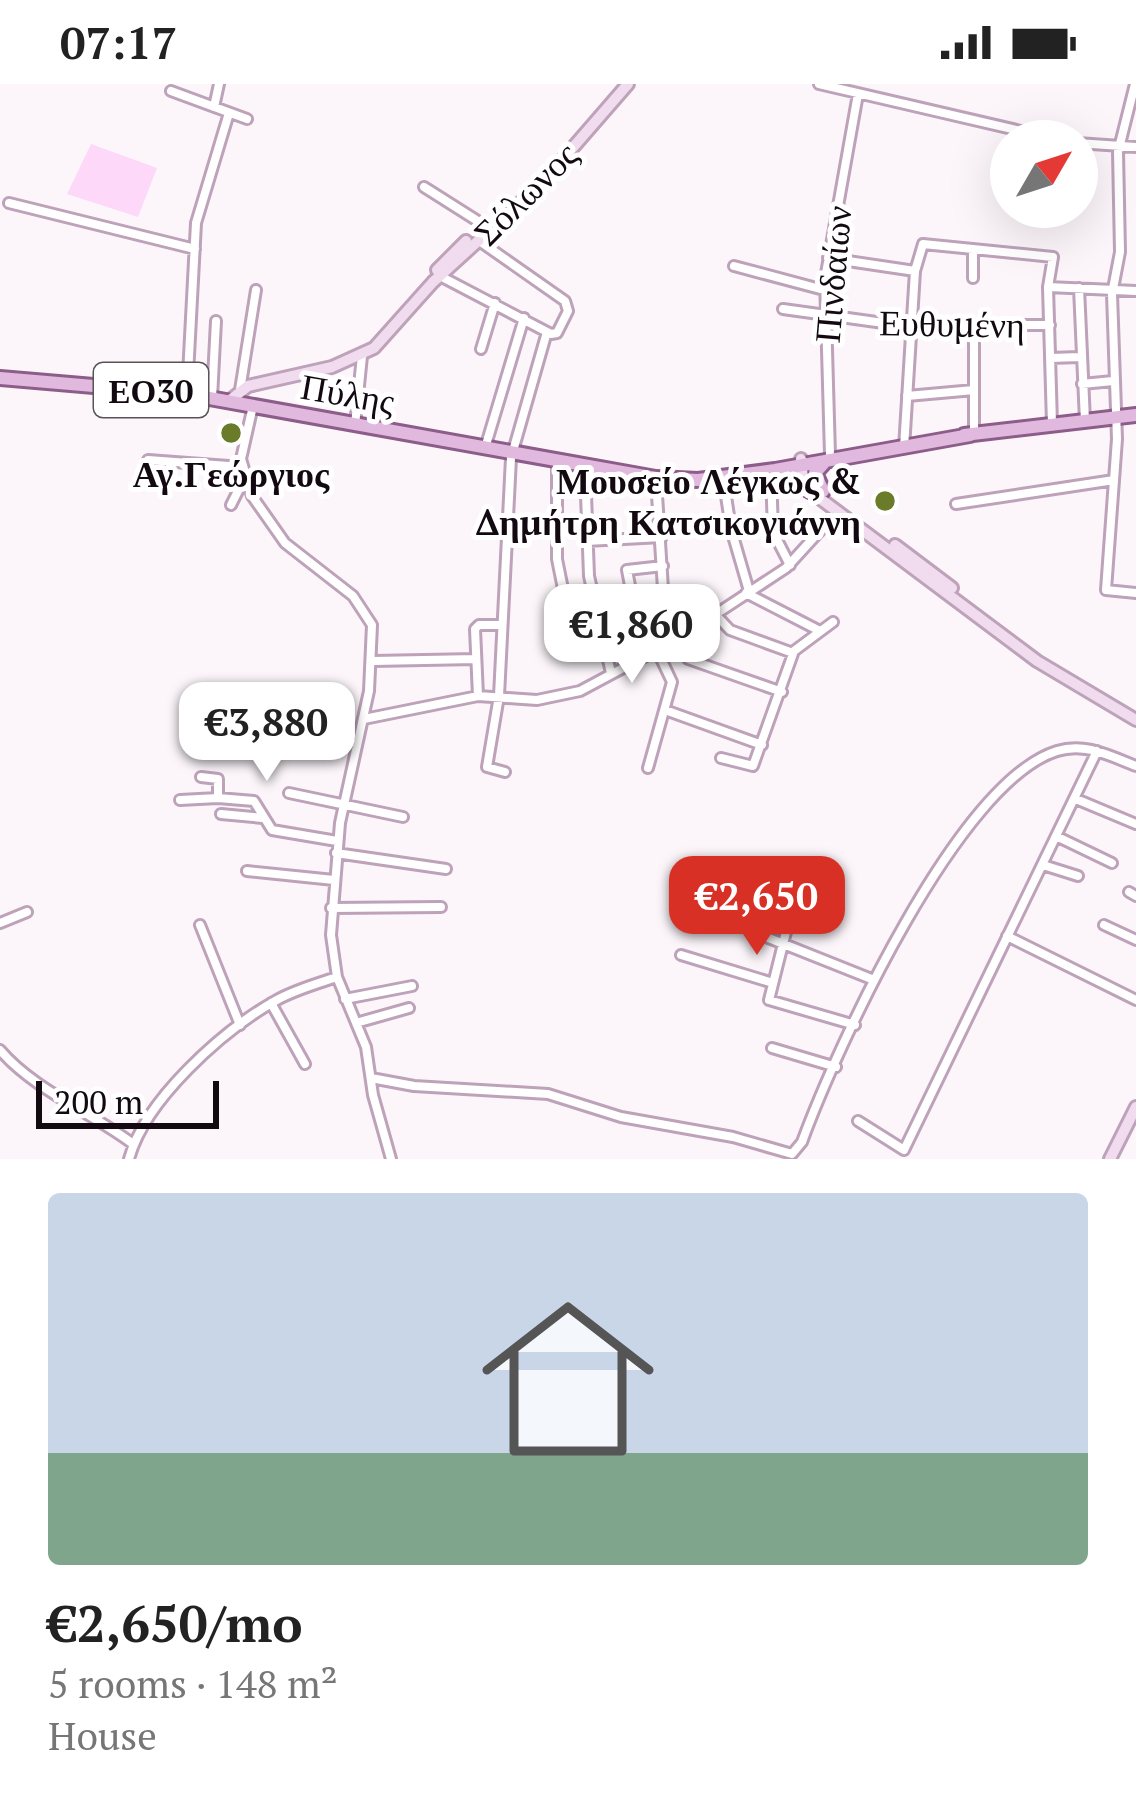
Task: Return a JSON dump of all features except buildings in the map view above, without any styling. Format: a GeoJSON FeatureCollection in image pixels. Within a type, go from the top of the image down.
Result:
{"type":"FeatureCollection","features":[{"type":"Feature","properties":{"kind":"main road","name":"Σόλωνος"},"geometry":{"type":"LineString","coordinates":[[418,298],[444,262],[554,161],[618,84]]}},
{"type":"Feature","properties":{"kind":"main road","name":"Σόλωνος"},"geometry":{"type":"LineString","coordinates":[[240,390],[362,356],[386,337],[440,276],[543,182],[628,84]]}},
{"type":"Feature","properties":{"kind":"main road","name":"Πύλης"},"geometry":{"type":"LineString","coordinates":[[0,378],[187,394],[656,478],[723,476],[804,462]]}},
{"type":"Feature","properties":{"kind":"main road"},"geometry":{"type":"LineString","coordinates":[[230,401],[240,390]]}},
{"type":"Feature","properties":{"kind":"main road","name":"ΕΟ30"},"geometry":{"type":"LineString","coordinates":[[972,435],[1136,415]]}},
{"type":"Feature","properties":{"kind":"main road","name":"Πύλης"},"geometry":{"type":"LineString","coordinates":[[685,478],[972,435]]}},
{"type":"Feature","properties":{"kind":"main road"},"geometry":{"type":"LineString","coordinates":[[816,491],[814,472],[828,458]]}},
{"type":"Feature","properties":{"kind":"main road"},"geometry":{"type":"LineString","coordinates":[[804,462],[802,479],[838,512],[1037,661],[1136,716]]}},
{"type":"Feature","properties":{"kind":"main road"},"geometry":{"type":"LineString","coordinates":[[773,470],[816,491],[1039,654],[1136,716]]}},
{"type":"Feature","properties":{"kind":"main road"},"geometry":{"type":"LineString","coordinates":[[1111,1159],[1131,1130],[1136,1107]]}},
{"type":"Feature","properties":{"kind":"street"},"geometry":{"type":"LineString","coordinates":[[214,107],[220,84]]}},
{"type":"Feature","properties":{"kind":"street"},"geometry":{"type":"LineString","coordinates":[[819,84],[990,124]]}},
{"type":"Feature","properties":{"kind":"street"},"geometry":{"type":"LineString","coordinates":[[1135,84],[1119,146],[1120,251],[1112,289],[1114,480],[1106,590],[1136,593]]}},
{"type":"Feature","properties":{"kind":"street"},"geometry":{"type":"LineString","coordinates":[[171,91],[247,118]]}},
{"type":"Feature","properties":{"kind":"street","name":"Πινδαίων"},"geometry":{"type":"LineString","coordinates":[[828,458],[824,290],[858,94]]}},
{"type":"Feature","properties":{"kind":"street"},"geometry":{"type":"LineString","coordinates":[[187,394],[199,208],[229,112]]}},
{"type":"Feature","properties":{"kind":"street"},"geometry":{"type":"LineString","coordinates":[[1098,144],[1136,147]]}},
{"type":"Feature","properties":{"kind":"street"},"geometry":{"type":"LineString","coordinates":[[424,187],[484,225]]}},
{"type":"Feature","properties":{"kind":"street"},"geometry":{"type":"LineString","coordinates":[[8,203],[195,249]]}},
{"type":"Feature","properties":{"kind":"street"},"geometry":{"type":"LineString","coordinates":[[440,276],[525,323],[555,334],[559,331],[568,311],[565,301],[478,241]]}},
{"type":"Feature","properties":{"kind":"street"},"geometry":{"type":"LineString","coordinates":[[904,445],[921,244],[1052,256],[1055,265],[1048,287],[1052,424]]}},
{"type":"Feature","properties":{"kind":"street"},"geometry":{"type":"LineString","coordinates":[[973,250],[973,278]]}},
{"type":"Feature","properties":{"kind":"street"},"geometry":{"type":"LineString","coordinates":[[828,258],[916,272]]}},
{"type":"Feature","properties":{"kind":"street"},"geometry":{"type":"LineString","coordinates":[[734,266],[824,290]]}},
{"type":"Feature","properties":{"kind":"street"},"geometry":{"type":"LineString","coordinates":[[1048,287],[1136,291]]}},
{"type":"Feature","properties":{"kind":"street"},"geometry":{"type":"LineString","coordinates":[[1079,288],[1085,421]]}},
{"type":"Feature","properties":{"kind":"street"},"geometry":{"type":"LineString","coordinates":[[240,390],[256,290]]}},
{"type":"Feature","properties":{"kind":"street"},"geometry":{"type":"LineString","coordinates":[[481,350],[495,304]]}},
{"type":"Feature","properties":{"kind":"street","name":"Ευθυμένη"},"geometry":{"type":"LineString","coordinates":[[783,309],[912,326],[1050,325]]}},
{"type":"Feature","properties":{"kind":"street"},"geometry":{"type":"LineString","coordinates":[[212,398],[216,321]]}},
{"type":"Feature","properties":{"kind":"street"},"geometry":{"type":"LineString","coordinates":[[484,449],[525,323]]}},
{"type":"Feature","properties":{"kind":"street"},"geometry":{"type":"LineString","coordinates":[[972,435],[974,325]]}},
{"type":"Feature","properties":{"kind":"street"},"geometry":{"type":"LineString","coordinates":[[505,772],[488,767],[499,696],[513,453],[548,332]]}},
{"type":"Feature","properties":{"kind":"street"},"geometry":{"type":"LineString","coordinates":[[355,425],[362,356]]}},
{"type":"Feature","properties":{"kind":"street"},"geometry":{"type":"LineString","coordinates":[[1051,358],[1080,357]]}},
{"type":"Feature","properties":{"kind":"street"},"geometry":{"type":"LineString","coordinates":[[1082,384],[1113,381]]}},
{"type":"Feature","properties":{"kind":"street"},"geometry":{"type":"LineString","coordinates":[[907,396],[974,390]]}},
{"type":"Feature","properties":{"kind":"street"},"geometry":{"type":"LineString","coordinates":[[253,406],[242,467],[260,512],[285,543],[348,591],[367,613],[373,632],[373,662],[338,841],[331,908],[337,977],[366,1047],[391,1159]]}},
{"type":"Feature","properties":{"kind":"street"},"geometry":{"type":"LineString","coordinates":[[158,484],[153,460],[242,467]]}},
{"type":"Feature","properties":{"kind":"street"},"geometry":{"type":"LineString","coordinates":[[557,461],[556,559],[574,644]]}},
{"type":"Feature","properties":{"kind":"street"},"geometry":{"type":"LineString","coordinates":[[584,467],[592,590],[611,673]]}},
{"type":"Feature","properties":{"kind":"street"},"geometry":{"type":"LineString","coordinates":[[773,470],[774,535],[790,566]]}},
{"type":"Feature","properties":{"kind":"street"},"geometry":{"type":"LineString","coordinates":[[723,476],[747,592],[822,632]]}},
{"type":"Feature","properties":{"kind":"street"},"geometry":{"type":"LineString","coordinates":[[656,478],[664,605],[674,640],[695,662],[782,692]]}},
{"type":"Feature","properties":{"kind":"street"},"geometry":{"type":"LineString","coordinates":[[231,505],[244,480]]}},
{"type":"Feature","properties":{"kind":"street"},"geometry":{"type":"LineString","coordinates":[[956,504],[1114,480]]}},
{"type":"Feature","properties":{"kind":"street"},"geometry":{"type":"LineString","coordinates":[[364,719],[478,696],[527,700],[560,698],[583,690],[674,640],[790,566],[838,512]]}},
{"type":"Feature","properties":{"kind":"street"},"geometry":{"type":"LineString","coordinates":[[586,541],[662,537]]}},
{"type":"Feature","properties":{"kind":"street"},"geometry":{"type":"LineString","coordinates":[[643,654],[627,570],[663,566]]}},
{"type":"Feature","properties":{"kind":"street"},"geometry":{"type":"LineString","coordinates":[[714,613],[728,629],[793,653]]}},
{"type":"Feature","properties":{"kind":"street"},"geometry":{"type":"LineString","coordinates":[[721,758],[753,766],[793,653],[833,622]]}},
{"type":"Feature","properties":{"kind":"street"},"geometry":{"type":"LineString","coordinates":[[478,696],[476,627],[502,625]]}},
{"type":"Feature","properties":{"kind":"street"},"geometry":{"type":"LineString","coordinates":[[648,768],[672,677],[656,648]]}},
{"type":"Feature","properties":{"kind":"street"},"geometry":{"type":"LineString","coordinates":[[373,662],[476,659]]}},
{"type":"Feature","properties":{"kind":"street"},"geometry":{"type":"LineString","coordinates":[[665,710],[762,745]]}},
{"type":"Feature","properties":{"kind":"street"},"geometry":{"type":"LineString","coordinates":[[371,1078],[414,1086],[548,1094],[621,1117],[733,1137],[792,1154],[802,1142],[874,980],[943,862],[990,800],[1046,755],[1080,747],[1136,766]]}},
{"type":"Feature","properties":{"kind":"street"},"geometry":{"type":"LineString","coordinates":[[858,1121],[904,1150],[1097,751]]}},
{"type":"Feature","properties":{"kind":"street"},"geometry":{"type":"LineString","coordinates":[[201,777],[218,779],[218,798]]}},
{"type":"Feature","properties":{"kind":"street"},"geometry":{"type":"LineString","coordinates":[[290,793],[404,817]]}},
{"type":"Feature","properties":{"kind":"street"},"geometry":{"type":"LineString","coordinates":[[180,800],[257,802],[276,832],[338,841]]}},
{"type":"Feature","properties":{"kind":"street"},"geometry":{"type":"LineString","coordinates":[[1076,800],[1136,824]]}},
{"type":"Feature","properties":{"kind":"street"},"geometry":{"type":"LineString","coordinates":[[221,814],[263,818]]}},
{"type":"Feature","properties":{"kind":"street"},"geometry":{"type":"LineString","coordinates":[[1058,837],[1112,863]]}},
{"type":"Feature","properties":{"kind":"street"},"geometry":{"type":"LineString","coordinates":[[336,853],[446,869]]}},
{"type":"Feature","properties":{"kind":"street"},"geometry":{"type":"LineString","coordinates":[[1042,865],[1078,876]]}},
{"type":"Feature","properties":{"kind":"street"},"geometry":{"type":"LineString","coordinates":[[248,871],[334,880]]}},
{"type":"Feature","properties":{"kind":"street"},"geometry":{"type":"LineString","coordinates":[[331,908],[441,908]]}},
{"type":"Feature","properties":{"kind":"street"},"geometry":{"type":"LineString","coordinates":[[0,923],[27,912]]}},
{"type":"Feature","properties":{"kind":"street"},"geometry":{"type":"LineString","coordinates":[[200,925],[240,1025]]}},
{"type":"Feature","properties":{"kind":"street"},"geometry":{"type":"LineString","coordinates":[[1105,925],[1136,940]]}},
{"type":"Feature","properties":{"kind":"street"},"geometry":{"type":"LineString","coordinates":[[787,928],[769,1000],[855,1025]]}},
{"type":"Feature","properties":{"kind":"street"},"geometry":{"type":"LineString","coordinates":[[756,933],[874,980]]}},
{"type":"Feature","properties":{"kind":"street"},"geometry":{"type":"LineString","coordinates":[[1007,936],[1136,1000]]}},
{"type":"Feature","properties":{"kind":"street"},"geometry":{"type":"LineString","coordinates":[[681,956],[773,982]]}},
{"type":"Feature","properties":{"kind":"street"},"geometry":{"type":"LineString","coordinates":[[129,1159],[133,1144],[181,1079],[240,1025],[271,1004],[337,977]]}},
{"type":"Feature","properties":{"kind":"street"},"geometry":{"type":"LineString","coordinates":[[345,999],[412,986]]}},
{"type":"Feature","properties":{"kind":"street"},"geometry":{"type":"LineString","coordinates":[[271,1004],[305,1064]]}},
{"type":"Feature","properties":{"kind":"street"},"geometry":{"type":"LineString","coordinates":[[356,1023],[409,1009]]}},
{"type":"Feature","properties":{"kind":"street"},"geometry":{"type":"LineString","coordinates":[[772,1048],[836,1067]]}},
{"type":"Feature","properties":{"kind":"street"},"geometry":{"type":"LineString","coordinates":[[0,1050],[50,1090],[133,1144]]}},
{"type":"Feature","properties":{"kind":"shaded area"},"geometry":{"type":"Polygon","coordinates":[[[91,144],[157,168],[138,217],[67,194],[91,144]]]}},
{"type":"Feature","properties":{"kind":"place","name":"Αγ.Γεώργιος"},"geometry":{"type":"Point","coordinates":[231,433]}},
{"type":"Feature","properties":{"kind":"place","name":"Μουσείο Λέγκως & Δημήτρη Κατσικογιάννη"},"geometry":{"type":"Point","coordinates":[885,501]}}]}
